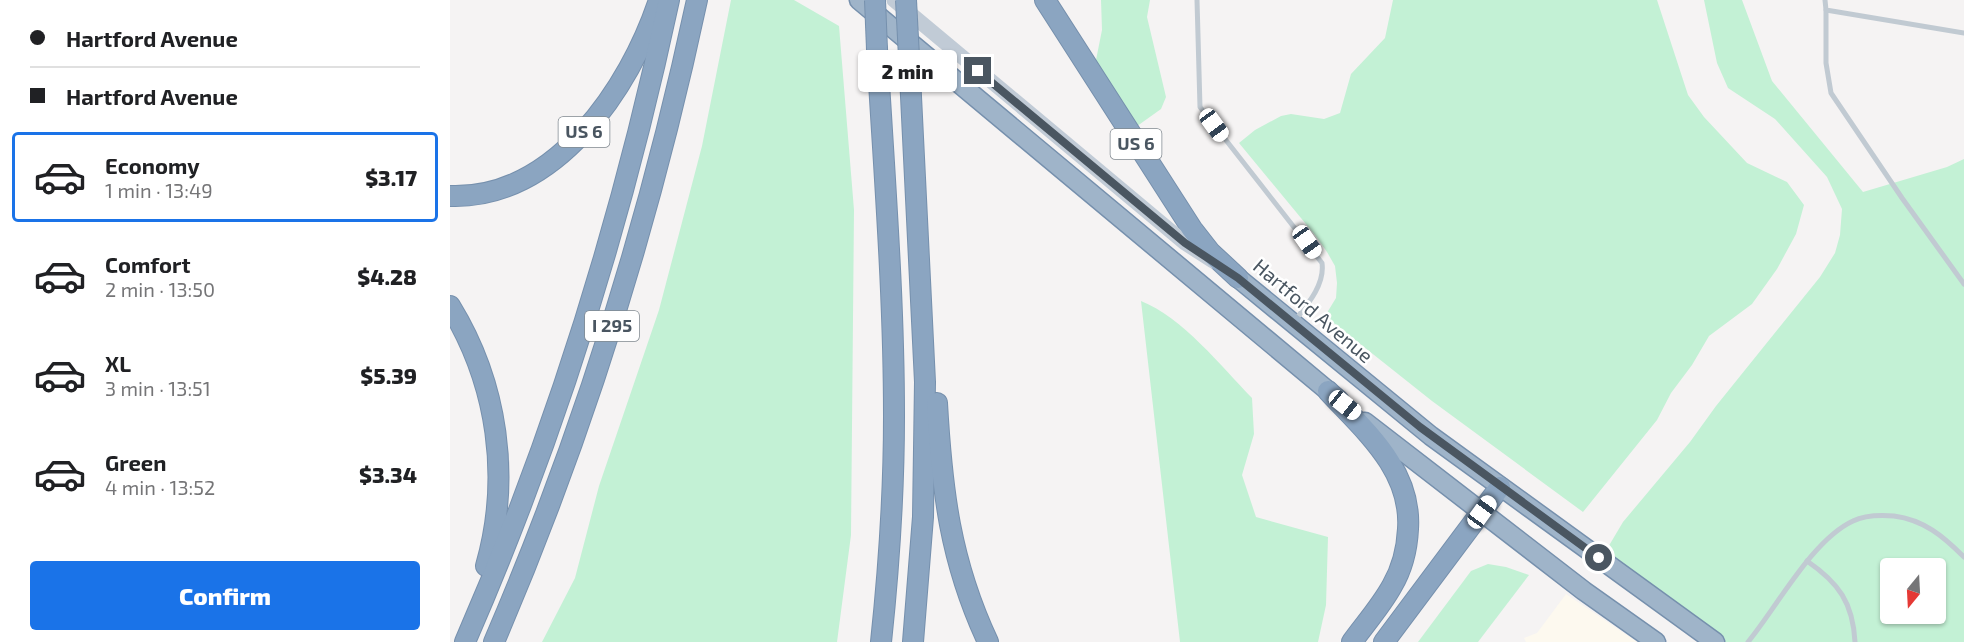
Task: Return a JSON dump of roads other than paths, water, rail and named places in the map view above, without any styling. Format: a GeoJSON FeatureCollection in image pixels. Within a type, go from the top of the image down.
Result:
{"type":"FeatureCollection","features":[{"type":"Feature","properties":{"kind":"highway","name":"US 6"},"geometry":{"type":"LineString","coordinates":[[450,196],[473,195],[509,185],[542,167],[574,141],[602,111],[628,73],[659,0]]}},
{"type":"Feature","properties":{"kind":"highway"},"geometry":{"type":"LineString","coordinates":[[465,642],[519,511],[562,391],[594,292],[644,115],[669,0]]}},
{"type":"Feature","properties":{"kind":"highway","name":"I 295"},"geometry":{"type":"LineString","coordinates":[[494,642],[555,490],[612,327],[666,139],[698,0]]}},
{"type":"Feature","properties":{"kind":"highway"},"geometry":{"type":"LineString","coordinates":[[859,0],[1328,392],[1584,591],[1656,642]]}},
{"type":"Feature","properties":{"kind":"highway"},"geometry":{"type":"LineString","coordinates":[[875,0],[894,417],[890,554],[882,642]]}},
{"type":"Feature","properties":{"kind":"highway"},"geometry":{"type":"LineString","coordinates":[[906,0],[924,348],[925,426],[920,562],[913,642]]}},
{"type":"Feature","properties":{"kind":"highway","name":"US 6"},"geometry":{"type":"LineString","coordinates":[[1045,0],[1192,229],[1216,259],[1238,278]]}},
{"type":"Feature","properties":{"kind":"highway"},"geometry":{"type":"LineString","coordinates":[[918,225],[934,351],[941,470],[947,512],[964,581],[988,642]]}},
{"type":"Feature","properties":{"kind":"highway","name":"Hartford Avenue"},"geometry":{"type":"LineString","coordinates":[[1238,278],[1408,418],[1715,642]]}},
{"type":"Feature","properties":{"kind":"highway"},"geometry":{"type":"LineString","coordinates":[[450,306],[471,345],[486,387],[495,429],[499,474],[492,542],[459,642]]}},
{"type":"Feature","properties":{"kind":"highway"},"geometry":{"type":"LineString","coordinates":[[1328,392],[1388,458],[1399,478],[1408,513],[1407,544],[1398,574],[1385,597],[1352,642]]}},
{"type":"Feature","properties":{"kind":"highway"},"geometry":{"type":"LineString","coordinates":[[1384,642],[1500,487]]}},
{"type":"Feature","properties":{"kind":"main road","name":"Hartford Avenue"},"geometry":{"type":"LineString","coordinates":[[894,0],[1185,243],[1238,278]]}},
{"type":"Feature","properties":{"kind":"lane"},"geometry":{"type":"LineString","coordinates":[[1197,0],[1200,106],[1322,263],[1323,272],[1317,288],[1293,323]]}},
{"type":"Feature","properties":{"kind":"lane"},"geometry":{"type":"LineString","coordinates":[[1825,0],[1826,63],[1831,93],[1964,284]]}},
{"type":"Feature","properties":{"kind":"lane"},"geometry":{"type":"LineString","coordinates":[[1826,10],[1964,33]]}},
{"type":"Feature","properties":{"kind":"lane"},"geometry":{"type":"LineString","coordinates":[[1748,642],[1807,561],[1827,540],[1854,520],[1881,515],[1906,518],[1934,529],[1964,557]]}},
{"type":"Feature","properties":{"kind":"lane"},"geometry":{"type":"LineString","coordinates":[[1807,561],[1823,572],[1842,592],[1851,611],[1855,642]]}}]}
